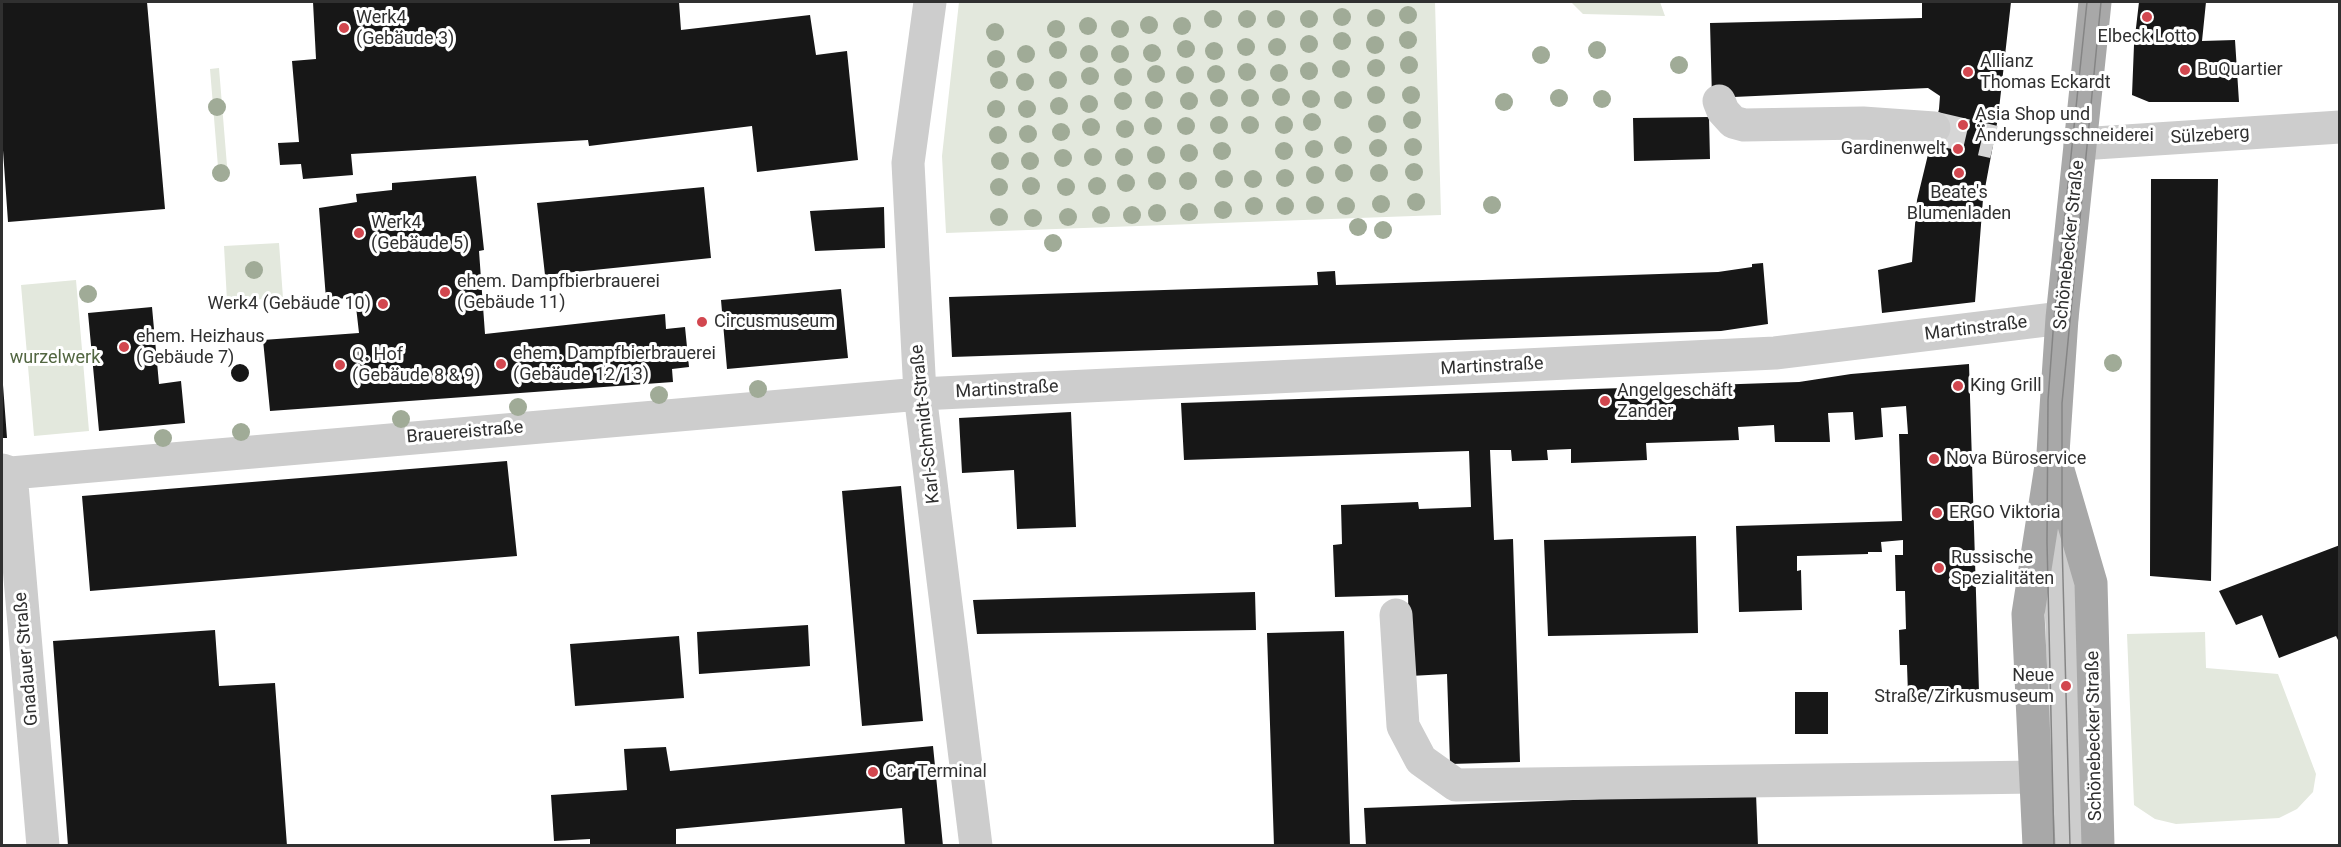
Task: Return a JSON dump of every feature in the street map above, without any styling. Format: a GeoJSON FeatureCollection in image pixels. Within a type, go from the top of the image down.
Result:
{"type":"FeatureCollection","features":[{"type":"Feature","properties":{"kind":"main road","name":"Schönebecker Straße"},"geometry":{"type":"LineString","coordinates":[[2039,846],[2028,614],[2053,453],[2062,318],[2095,2]]}},
{"type":"Feature","properties":{"kind":"main road","name":"Schönebecker Straße"},"geometry":{"type":"LineString","coordinates":[[2053,453],[2091,583],[2098,846]]}},
{"type":"Feature","properties":{"kind":"street","name":"Karl-Schmidt-Straße"},"geometry":{"type":"LineString","coordinates":[[930,2],[908,163],[920,394],[976,846]]}},
{"type":"Feature","properties":{"kind":"street"},"geometry":{"type":"LineString","coordinates":[[1719,102],[1723,111],[1733,122],[1744,125],[1863,123],[1934,128]]}},
{"type":"Feature","properties":{"kind":"street","name":"Sülzeberg"},"geometry":{"type":"LineString","coordinates":[[2080,144],[2340,127]]}},
{"type":"Feature","properties":{"kind":"street","name":"Martinstraße"},"geometry":{"type":"LineString","coordinates":[[920,394],[1775,354],[2062,318]]}},
{"type":"Feature","properties":{"kind":"street","name":"Brauereistraße"},"geometry":{"type":"LineString","coordinates":[[6,471],[920,394]]}},
{"type":"Feature","properties":{"kind":"street"},"geometry":{"type":"LineString","coordinates":[[2053,453],[2062,639],[2068,846]]}},
{"type":"Feature","properties":{"kind":"street","name":"Gnadauer Straße"},"geometry":{"type":"LineString","coordinates":[[6,471],[43,846]]}},
{"type":"Feature","properties":{"kind":"street"},"geometry":{"type":"LineString","coordinates":[[1396,615],[1403,726],[1421,760],[1456,785],[2037,777]]}},
{"type":"Feature","properties":{"kind":"green space"},"geometry":{"type":"Polygon","coordinates":[[[959,2],[1435,2],[1441,215],[946,233],[942,156],[959,2]]]}},
{"type":"Feature","properties":{"kind":"green space"},"geometry":{"type":"Polygon","coordinates":[[[1571,2],[1660,2],[1665,16],[1583,14],[1571,2]]]}},
{"type":"Feature","properties":{"kind":"green space"},"geometry":{"type":"Polygon","coordinates":[[[219,68],[228,178],[219,179],[210,69],[219,68]]]}},
{"type":"Feature","properties":{"kind":"green space"},"geometry":{"type":"Polygon","coordinates":[[[279,243],[283,298],[227,301],[224,246],[279,243]]]}},
{"type":"Feature","properties":{"kind":"green space","name":"wurzelwerk"},"geometry":{"type":"Polygon","coordinates":[[[76,280],[89,431],[34,436],[21,285],[76,280]]]}},
{"type":"Feature","properties":{"kind":"green space"},"geometry":{"type":"Polygon","coordinates":[[[2205,632],[2206,668],[2278,674],[2316,774],[2313,792],[2297,809],[2279,818],[2176,824],[2155,819],[2134,805],[2127,634],[2205,632]]]}},
{"type":"Feature","properties":{"kind":"building"},"geometry":{"type":"Polygon","coordinates":[[[2,2],[147,2],[165,209],[8,222],[2,136],[2,2]]]}},
{"type":"Feature","properties":{"kind":"building"},"geometry":{"type":"Polygon","coordinates":[[[313,2],[679,2],[681,30],[810,15],[816,55],[847,51],[858,160],[757,172],[752,126],[589,146],[588,140],[351,154],[353,175],[303,179],[301,164],[280,165],[278,143],[299,142],[292,61],[316,59],[313,2]]]}},
{"type":"Feature","properties":{"kind":"building"},"geometry":{"type":"Polygon","coordinates":[[[1922,2],[2011,2],[1998,118],[1983,199],[1975,302],[1882,313],[1878,270],[1912,262],[1917,200],[1939,109],[1940,96],[1928,88],[1712,98],[1710,23],[1922,18],[1922,2]]]}},
{"type":"Feature","properties":{"kind":"building","name":"BuQuartier"},"geometry":{"type":"Polygon","coordinates":[[[2139,2],[2206,2],[2202,41],[2235,40],[2239,102],[2149,102],[2132,95],[2139,2]]]}},
{"type":"Feature","properties":{"kind":"building"},"geometry":{"type":"Polygon","coordinates":[[[1709,117],[1710,159],[1634,161],[1633,118],[1709,117]]]}},
{"type":"Feature","properties":{"kind":"building"},"geometry":{"type":"Polygon","coordinates":[[[476,176],[484,250],[479,251],[485,334],[665,314],[666,329],[685,327],[689,367],[672,369],[673,382],[270,411],[263,340],[359,333],[355,298],[326,299],[319,208],[357,202],[356,194],[392,190],[392,183],[476,176]]]}},
{"type":"Feature","properties":{"kind":"building"},"geometry":{"type":"Polygon","coordinates":[[[2151,179],[2218,179],[2211,581],[2150,576],[2151,179]]]}},
{"type":"Feature","properties":{"kind":"building"},"geometry":{"type":"Polygon","coordinates":[[[704,187],[711,258],[545,275],[537,203],[704,187]]]}},
{"type":"Feature","properties":{"kind":"building"},"geometry":{"type":"Polygon","coordinates":[[[884,207],[885,248],[815,251],[810,211],[884,207]]]}},
{"type":"Feature","properties":{"kind":"building"},"geometry":{"type":"Polygon","coordinates":[[[1763,263],[1768,324],[1721,331],[952,357],[949,297],[1318,285],[1317,272],[1335,271],[1336,285],[1718,272],[1763,263]]]}},
{"type":"Feature","properties":{"kind":"building"},"geometry":{"type":"Polygon","coordinates":[[[841,289],[848,358],[727,369],[721,300],[841,289]]]}},
{"type":"Feature","properties":{"kind":"building","name":"ehem. Heizhaus (Gebäude 7)"},"geometry":{"type":"Polygon","coordinates":[[[152,307],[159,384],[181,381],[185,423],[99,431],[88,313],[152,307]]]}},
{"type":"Feature","properties":{"kind":"building"},"geometry":{"type":"Polygon","coordinates":[[[240,364],[246,367],[249,373],[246,379],[240,382],[234,379],[231,373],[234,367],[240,364]]]}},
{"type":"Feature","properties":{"kind":"building"},"geometry":{"type":"Polygon","coordinates":[[[1969,364],[1979,692],[1908,694],[1907,665],[1900,665],[1899,630],[1906,629],[1905,591],[1896,591],[1895,555],[1903,555],[1903,540],[1881,542],[1882,552],[1797,556],[1797,571],[1801,570],[1802,610],[1739,612],[1736,526],[1902,521],[1899,434],[1908,434],[1906,406],[1881,408],[1883,437],[1855,440],[1853,412],[1828,413],[1830,442],[1775,442],[1774,425],[1738,427],[1739,440],[1646,443],[1647,460],[1571,463],[1571,449],[1547,450],[1548,460],[1512,461],[1511,450],[1490,450],[1494,540],[1513,539],[1520,762],[1450,764],[1447,674],[1410,676],[1408,595],[1335,597],[1333,545],[1342,544],[1341,505],[1418,502],[1419,509],[1471,507],[1469,451],[1184,460],[1181,403],[1799,382],[1851,374],[1969,364]]]}},
{"type":"Feature","properties":{"kind":"building"},"geometry":{"type":"Polygon","coordinates":[[[3,385],[7,438],[2,438],[3,385]]]}},
{"type":"Feature","properties":{"kind":"building"},"geometry":{"type":"Polygon","coordinates":[[[1071,412],[1076,527],[1017,529],[1014,470],[962,473],[959,418],[1071,412]]]}},
{"type":"Feature","properties":{"kind":"building"},"geometry":{"type":"Polygon","coordinates":[[[507,461],[517,556],[90,591],[82,496],[507,461]]]}},
{"type":"Feature","properties":{"kind":"building"},"geometry":{"type":"Polygon","coordinates":[[[901,486],[923,721],[862,726],[842,491],[901,486]]]}},
{"type":"Feature","properties":{"kind":"building"},"geometry":{"type":"Polygon","coordinates":[[[1696,536],[1698,633],[1548,636],[1544,540],[1696,536]]]}},
{"type":"Feature","properties":{"kind":"building"},"geometry":{"type":"Polygon","coordinates":[[[2340,545],[2340,644],[2336,636],[2279,658],[2262,615],[2236,625],[2219,591],[2340,545]]]}},
{"type":"Feature","properties":{"kind":"building"},"geometry":{"type":"Polygon","coordinates":[[[1255,592],[1256,630],[977,634],[973,600],[1255,592]]]}},
{"type":"Feature","properties":{"kind":"building"},"geometry":{"type":"Polygon","coordinates":[[[808,625],[810,666],[699,674],[697,632],[808,625]]]}},
{"type":"Feature","properties":{"kind":"building"},"geometry":{"type":"Polygon","coordinates":[[[215,630],[219,686],[275,683],[287,846],[68,846],[53,641],[215,630]]]}},
{"type":"Feature","properties":{"kind":"building"},"geometry":{"type":"Polygon","coordinates":[[[1344,631],[1350,846],[1274,846],[1267,633],[1344,631]]]}},
{"type":"Feature","properties":{"kind":"building"},"geometry":{"type":"Polygon","coordinates":[[[679,636],[684,698],[575,706],[570,644],[679,636]]]}},
{"type":"Feature","properties":{"kind":"building"},"geometry":{"type":"Polygon","coordinates":[[[1795,692],[1828,692],[1828,734],[1795,734],[1795,692]]]}},
{"type":"Feature","properties":{"kind":"building"},"geometry":{"type":"Polygon","coordinates":[[[933,746],[943,846],[905,846],[902,808],[676,829],[676,846],[590,846],[590,839],[554,841],[551,795],[627,790],[624,749],[666,747],[670,771],[933,746]]]}},
{"type":"Feature","properties":{"kind":"building"},"geometry":{"type":"Polygon","coordinates":[[[1756,793],[1758,846],[1366,846],[1364,808],[1756,793]]]}},
{"type":"Feature","properties":{"kind":"tunnel"},"geometry":{"type":"LineString","coordinates":[[1934,128],[1994,142]]}},
{"type":"Feature","properties":{"kind":"tram line"},"geometry":{"type":"LineString","coordinates":[[2054,846],[2047,542],[2048,400],[2054,319],[2087,2]]}},
{"type":"Feature","properties":{"kind":"tram line"},"geometry":{"type":"LineString","coordinates":[[2070,846],[2062,541],[2062,403],[2101,2]]}},
{"type":"Feature","properties":{"kind":"place","name":"Elbeck Lotto"},"geometry":{"type":"Point","coordinates":[2147,17]}},
{"type":"Feature","properties":{"kind":"place","name":"Werk4 (Gebäude 3)"},"geometry":{"type":"Point","coordinates":[344,28]}},
{"type":"Feature","properties":{"kind":"place","name":"BuQuartier"},"geometry":{"type":"Point","coordinates":[2185,70]}},
{"type":"Feature","properties":{"kind":"place","name":"Allianz Thomas Eckardt"},"geometry":{"type":"Point","coordinates":[1968,72]}},
{"type":"Feature","properties":{"kind":"place","name":"Asia Shop und Änderungsschneiderei"},"geometry":{"type":"Point","coordinates":[1963,125]}},
{"type":"Feature","properties":{"kind":"place","name":"Gardinenwelt"},"geometry":{"type":"Point","coordinates":[1958,149]}},
{"type":"Feature","properties":{"kind":"place","name":"Beate's Blumenladen"},"geometry":{"type":"Point","coordinates":[1959,173]}},
{"type":"Feature","properties":{"kind":"place","name":"Werk4 (Gebäude 5)"},"geometry":{"type":"Point","coordinates":[359,233]}},
{"type":"Feature","properties":{"kind":"place","name":"ehem. Dampfbierbrauerei (Gebäude 11)"},"geometry":{"type":"Point","coordinates":[445,292]}},
{"type":"Feature","properties":{"kind":"place","name":"Werk4 (Gebäude 10)"},"geometry":{"type":"Point","coordinates":[383,304]}},
{"type":"Feature","properties":{"kind":"place","name":"Circusmuseum"},"geometry":{"type":"Point","coordinates":[702,322]}},
{"type":"Feature","properties":{"kind":"place","name":"ehem. Heizhaus (Gebäude 7)"},"geometry":{"type":"Point","coordinates":[124,347]}},
{"type":"Feature","properties":{"kind":"place","name":"ehem. Dampfbierbrauerei (Gebäude 12/13)"},"geometry":{"type":"Point","coordinates":[501,364]}},
{"type":"Feature","properties":{"kind":"place","name":"Q. Hof (Gebäude 8 & 9)"},"geometry":{"type":"Point","coordinates":[340,365]}},
{"type":"Feature","properties":{"kind":"place","name":"King Grill"},"geometry":{"type":"Point","coordinates":[1958,386]}},
{"type":"Feature","properties":{"kind":"place","name":"Angelgeschäft Zander"},"geometry":{"type":"Point","coordinates":[1605,401]}},
{"type":"Feature","properties":{"kind":"place","name":"Nova Büroservice"},"geometry":{"type":"Point","coordinates":[1934,459]}},
{"type":"Feature","properties":{"kind":"place","name":"ERGO Viktoria"},"geometry":{"type":"Point","coordinates":[1937,513]}},
{"type":"Feature","properties":{"kind":"place","name":"Russische Spezialitäten"},"geometry":{"type":"Point","coordinates":[1939,568]}},
{"type":"Feature","properties":{"kind":"place","name":"Neue Straße/Zirkusmuseum"},"geometry":{"type":"Point","coordinates":[2066,686]}},
{"type":"Feature","properties":{"kind":"place","name":"Car Terminal"},"geometry":{"type":"Point","coordinates":[873,772]}}]}
